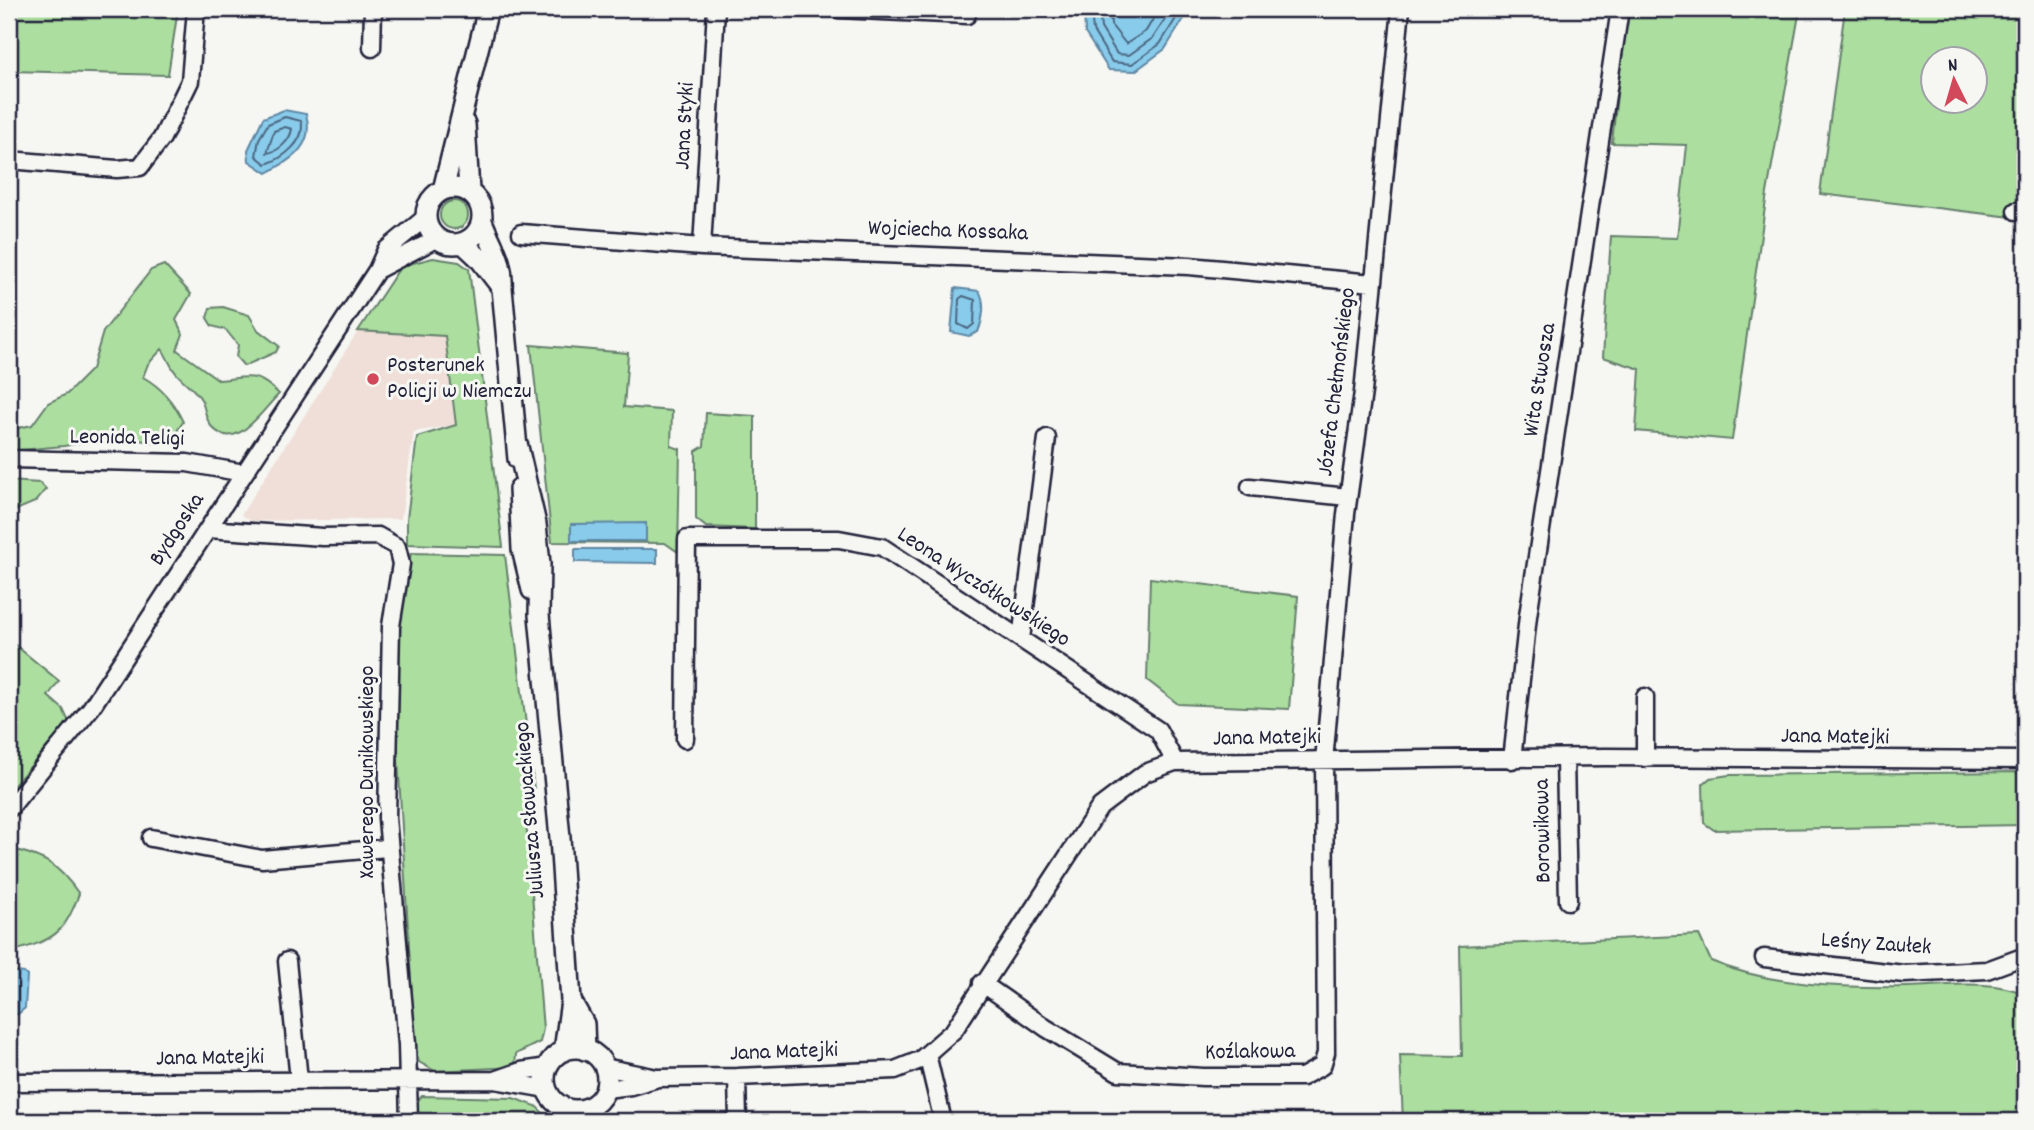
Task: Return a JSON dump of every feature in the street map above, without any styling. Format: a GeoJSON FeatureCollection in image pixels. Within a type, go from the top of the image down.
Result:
{"type":"FeatureCollection","features":[{"type":"Feature","properties":{"kind":"street"},"geometry":{"type":"LineString","coordinates":[[9,160],[117,169],[140,167],[163,138],[190,82],[196,9]]}},
{"type":"Feature","properties":{"kind":"street"},"geometry":{"type":"LineString","coordinates":[[372,48],[373,9]]}},
{"type":"Feature","properties":{"kind":"street"},"geometry":{"type":"LineString","coordinates":[[443,190],[453,142],[464,116],[488,9]]}},
{"type":"Feature","properties":{"kind":"street","name":"Jana Styki"},"geometry":{"type":"LineString","coordinates":[[702,247],[716,9]]}},
{"type":"Feature","properties":{"kind":"street"},"geometry":{"type":"LineString","coordinates":[[838,9],[967,15]]}},
{"type":"Feature","properties":{"kind":"street","name":"Józefa Chełmońskiego"},"geometry":{"type":"LineString","coordinates":[[1324,761],[1348,497],[1363,392],[1401,9]]}},
{"type":"Feature","properties":{"kind":"street","name":"Wita Stwosza"},"geometry":{"type":"LineString","coordinates":[[1512,760],[1530,602],[1620,9]]}},
{"type":"Feature","properties":{"kind":"street"},"geometry":{"type":"LineString","coordinates":[[464,116],[469,191],[478,202],[482,221],[472,238],[463,243],[445,243],[436,239],[430,231],[426,217],[430,201],[443,190],[452,187],[469,191]]}},
{"type":"Feature","properties":{"kind":"street","name":"Bydgoska"},"geometry":{"type":"LineString","coordinates":[[9,809],[91,708],[377,270],[386,250],[426,217]]}},
{"type":"Feature","properties":{"kind":"street","name":"Juliusza Słowackiego"},"geometry":{"type":"LineString","coordinates":[[482,221],[501,261],[518,447],[522,549],[538,615],[560,838],[571,1001],[564,1051]]}},
{"type":"Feature","properties":{"kind":"street","name":"Wojciecha Kossaka"},"geometry":{"type":"LineString","coordinates":[[521,233],[702,247],[1189,266],[1373,284]]}},
{"type":"Feature","properties":{"kind":"street","name":"Bydgoska"},"geometry":{"type":"LineString","coordinates":[[377,270],[436,239]]}},
{"type":"Feature","properties":{"kind":"street"},"geometry":{"type":"LineString","coordinates":[[463,243],[479,258],[502,288]]}},
{"type":"Feature","properties":{"kind":"street"},"geometry":{"type":"LineString","coordinates":[[1021,639],[1047,438]]}},
{"type":"Feature","properties":{"kind":"street","name":"Leonida Teligi"},"geometry":{"type":"LineString","coordinates":[[9,459],[187,463],[244,473]]}},
{"type":"Feature","properties":{"kind":"street"},"geometry":{"type":"LineString","coordinates":[[1250,487],[1348,497]]}},
{"type":"Feature","properties":{"kind":"street","name":"Xawerego Dunikowskiego"},"geometry":{"type":"LineString","coordinates":[[208,529],[323,537],[378,536],[397,547],[401,564],[391,626],[387,848],[407,1044],[409,1121]]}},
{"type":"Feature","properties":{"kind":"street","name":"Leona Wyczółkowskiego"},"geometry":{"type":"LineString","coordinates":[[685,739],[687,539],[839,539],[867,542],[882,547],[1021,639],[1158,730],[1175,762]]}},
{"type":"Feature","properties":{"kind":"street"},"geometry":{"type":"LineString","coordinates":[[1645,697],[1645,758]]}},
{"type":"Feature","properties":{"kind":"street","name":"Jana Matejki"},"geometry":{"type":"LineString","coordinates":[[604,1067],[657,1078],[737,1077],[895,1070],[927,1054],[954,1030],[1100,807],[1145,773],[1175,762],[1645,758],[2025,760]]}},
{"type":"Feature","properties":{"kind":"street","name":"Borowikowa"},"geometry":{"type":"LineString","coordinates":[[1564,759],[1568,901]]}},
{"type":"Feature","properties":{"kind":"street","name":"Koźlakowa"},"geometry":{"type":"LineString","coordinates":[[982,984],[1046,1028],[1118,1072],[1203,1077],[1302,1077],[1322,1066],[1326,1053],[1324,761]]}},
{"type":"Feature","properties":{"kind":"street"},"geometry":{"type":"LineString","coordinates":[[150,838],[262,859],[387,848]]}},
{"type":"Feature","properties":{"kind":"street","name":"Leśny Zaułek"},"geometry":{"type":"LineString","coordinates":[[1764,958],[1903,974],[1987,970],[2025,956]]}},
{"type":"Feature","properties":{"kind":"street"},"geometry":{"type":"LineString","coordinates":[[287,961],[299,1080]]}},
{"type":"Feature","properties":{"kind":"street","name":"Juliusza Słowackiego"},"geometry":{"type":"LineString","coordinates":[[571,1001],[584,1024],[585,1050]]}},
{"type":"Feature","properties":{"kind":"street"},"geometry":{"type":"LineString","coordinates":[[585,1050],[593,1054],[604,1067],[605,1088],[589,1114],[577,1110],[567,1115],[547,1089],[548,1067],[564,1051],[585,1050]]}},
{"type":"Feature","properties":{"kind":"street"},"geometry":{"type":"LineString","coordinates":[[927,1054],[943,1121]]}},
{"type":"Feature","properties":{"kind":"street","name":"Jana Matejki"},"geometry":{"type":"LineString","coordinates":[[495,1080],[521,1071],[548,1067]]}},
{"type":"Feature","properties":{"kind":"street"},"geometry":{"type":"LineString","coordinates":[[737,1077],[738,1121]]}},
{"type":"Feature","properties":{"kind":"street","name":"Jana Matejki"},"geometry":{"type":"LineString","coordinates":[[605,1088],[631,1086],[657,1078]]}},
{"type":"Feature","properties":{"kind":"street","name":"Jana Matejki"},"geometry":{"type":"LineString","coordinates":[[9,1082],[495,1080],[547,1089]]}},
{"type":"Feature","properties":{"kind":"shaded area"},"geometry":{"type":"Polygon","coordinates":[[[358,331],[445,336],[456,425],[414,432],[401,519],[252,521],[241,515],[358,331]]]}},
{"type":"Feature","properties":{"kind":"green space"},"geometry":{"type":"Polygon","coordinates":[[[9,9],[178,9],[168,75],[9,71],[9,9]]]}},
{"type":"Feature","properties":{"kind":"green space"},"geometry":{"type":"Polygon","coordinates":[[[1626,9],[1800,9],[1767,193],[1732,440],[1636,431],[1640,369],[1603,357],[1611,236],[1677,238],[1687,145],[1612,143],[1626,9]]]}},
{"type":"Feature","properties":{"kind":"green space"},"geometry":{"type":"Polygon","coordinates":[[[1845,9],[2025,9],[2025,203],[2012,202],[2012,217],[1820,194],[1845,9]]]}},
{"type":"Feature","properties":{"kind":"green space"},"geometry":{"type":"Polygon","coordinates":[[[454,201],[464,205],[468,215],[464,225],[454,229],[444,225],[440,215],[444,205],[454,201]]]}},
{"type":"Feature","properties":{"kind":"green space"},"geometry":{"type":"Polygon","coordinates":[[[433,258],[459,262],[469,269],[503,547],[407,544],[407,519],[417,437],[456,425],[445,336],[358,331],[401,266],[433,258]]]}},
{"type":"Feature","properties":{"kind":"green space"},"geometry":{"type":"Polygon","coordinates":[[[164,265],[191,294],[176,320],[183,334],[177,350],[219,380],[252,377],[264,382],[279,394],[248,427],[239,433],[220,434],[209,424],[202,401],[176,373],[162,349],[148,364],[143,377],[161,390],[183,422],[173,437],[163,443],[112,437],[64,446],[9,451],[9,430],[32,425],[48,403],[67,394],[92,369],[103,332],[151,270],[164,265]]]}},
{"type":"Feature","properties":{"kind":"green space"},"geometry":{"type":"Polygon","coordinates":[[[223,307],[249,315],[258,330],[279,346],[276,352],[244,366],[236,357],[238,345],[226,330],[212,326],[207,318],[210,308],[223,307]]]}},
{"type":"Feature","properties":{"kind":"green space"},"geometry":{"type":"Polygon","coordinates":[[[531,345],[628,353],[624,407],[672,411],[671,446],[680,449],[678,552],[665,543],[552,542],[531,345]]]}},
{"type":"Feature","properties":{"kind":"green space"},"geometry":{"type":"Polygon","coordinates":[[[706,413],[755,416],[755,529],[706,527],[696,519],[696,451],[704,446],[706,413]]]}},
{"type":"Feature","properties":{"kind":"green space"},"geometry":{"type":"Polygon","coordinates":[[[9,481],[40,483],[46,489],[35,502],[9,513],[9,481]]]}},
{"type":"Feature","properties":{"kind":"green space"},"geometry":{"type":"Polygon","coordinates":[[[411,553],[505,555],[534,789],[525,808],[543,1029],[540,1042],[516,1054],[515,1067],[435,1071],[419,1062],[415,1049],[397,742],[397,627],[411,553]]]}},
{"type":"Feature","properties":{"kind":"green space"},"geometry":{"type":"Polygon","coordinates":[[[1150,578],[1298,596],[1289,709],[1178,704],[1147,680],[1150,578]]]}},
{"type":"Feature","properties":{"kind":"green space"},"geometry":{"type":"Polygon","coordinates":[[[9,640],[59,681],[48,696],[63,709],[69,722],[9,791],[9,640]]]}},
{"type":"Feature","properties":{"kind":"green space"},"geometry":{"type":"Polygon","coordinates":[[[2025,772],[2025,825],[1714,830],[1704,823],[1703,784],[1710,778],[1729,775],[2025,772]]]}},
{"type":"Feature","properties":{"kind":"green space"},"geometry":{"type":"Polygon","coordinates":[[[10,848],[50,863],[79,894],[68,918],[56,933],[48,939],[13,951],[9,951],[10,848]]]}},
{"type":"Feature","properties":{"kind":"green space"},"geometry":{"type":"Polygon","coordinates":[[[1699,935],[1711,961],[1758,976],[1808,984],[1859,987],[1997,986],[2025,994],[2025,1121],[1403,1121],[1400,1055],[1462,1056],[1460,946],[1699,935]]]}},
{"type":"Feature","properties":{"kind":"green space"},"geometry":{"type":"Polygon","coordinates":[[[422,1096],[513,1098],[536,1106],[551,1121],[414,1121],[415,1104],[422,1096]]]}},
{"type":"Feature","properties":{"kind":"water"},"geometry":{"type":"Polygon","coordinates":[[[1084,9],[1190,9],[1165,49],[1135,71],[1109,70],[1085,33],[1084,9]]]}},
{"type":"Feature","properties":{"kind":"water"},"geometry":{"type":"Polygon","coordinates":[[[284,110],[306,114],[307,135],[293,157],[267,173],[249,161],[248,150],[263,118],[284,110]]]}},
{"type":"Feature","properties":{"kind":"water"},"geometry":{"type":"Polygon","coordinates":[[[955,288],[979,291],[981,295],[983,311],[980,327],[978,332],[969,336],[951,332],[955,288]]]}},
{"type":"Feature","properties":{"kind":"water"},"geometry":{"type":"Polygon","coordinates":[[[646,523],[646,541],[571,541],[571,524],[646,523]]]}},
{"type":"Feature","properties":{"kind":"water"},"geometry":{"type":"Polygon","coordinates":[[[575,549],[657,549],[657,563],[575,562],[575,549]]]}},
{"type":"Feature","properties":{"kind":"water"},"geometry":{"type":"Polygon","coordinates":[[[9,971],[27,976],[25,1008],[18,1014],[9,1015],[9,971]]]}},
{"type":"Feature","properties":{"kind":"place","name":"Posterunek Policji w Niemczu"},"geometry":{"type":"Point","coordinates":[373,379]}}]}
